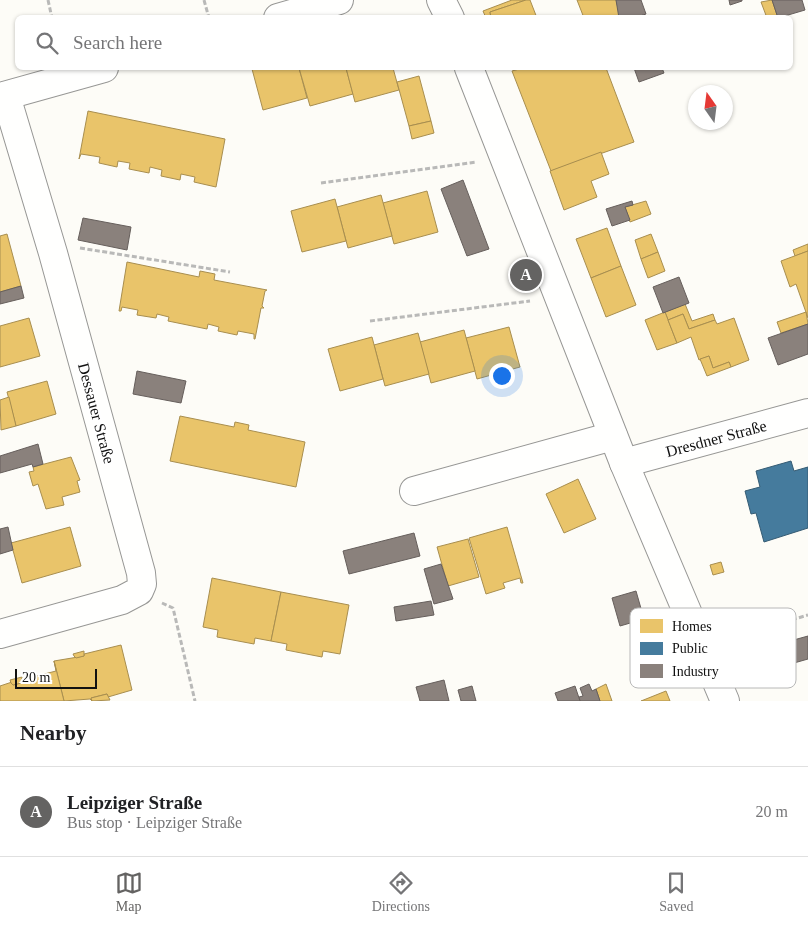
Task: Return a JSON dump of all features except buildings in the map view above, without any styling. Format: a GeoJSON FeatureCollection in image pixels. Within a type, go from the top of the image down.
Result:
{"type":"FeatureCollection","features":[{"type":"Feature","properties":{"kind":"street"},"geometry":{"type":"LineString","coordinates":[[288,15],[339,0]]}},
{"type":"Feature","properties":{"kind":"street"},"geometry":{"type":"LineString","coordinates":[[441,0],[448,15]]}},
{"type":"Feature","properties":{"kind":"street"},"geometry":{"type":"LineString","coordinates":[[3,97],[97,70]]}},
{"type":"Feature","properties":{"kind":"street"},"geometry":{"type":"LineString","coordinates":[[470,70],[613,436],[685,608]]}},
{"type":"Feature","properties":{"kind":"street","name":"Dessauer Straße"},"geometry":{"type":"LineString","coordinates":[[3,97],[53,253],[141,573],[142,584],[139,591]]}},
{"type":"Feature","properties":{"kind":"street","name":"Dresdner Straße"},"geometry":{"type":"LineString","coordinates":[[624,463],[808,413]]}},
{"type":"Feature","properties":{"kind":"street"},"geometry":{"type":"LineString","coordinates":[[414,491],[613,436]]}},
{"type":"Feature","properties":{"kind":"street"},"geometry":{"type":"LineString","coordinates":[[0,634],[122,600],[139,591]]}},
{"type":"Feature","properties":{"kind":"street"},"geometry":{"type":"LineString","coordinates":[[719,688],[725,701]]}},
{"type":"Feature","properties":{"kind":"path"},"geometry":{"type":"LineString","coordinates":[[48,0],[51,15]]}},
{"type":"Feature","properties":{"kind":"path"},"geometry":{"type":"LineString","coordinates":[[204,0],[208,15]]}},
{"type":"Feature","properties":{"kind":"path"},"geometry":{"type":"LineString","coordinates":[[321,183],[483,162],[503,155]]}},
{"type":"Feature","properties":{"kind":"path"},"geometry":{"type":"LineString","coordinates":[[53,253],[76,247],[230,272]]}},
{"type":"Feature","properties":{"kind":"path"},"geometry":{"type":"LineString","coordinates":[[370,321],[528,301],[557,292]]}},
{"type":"Feature","properties":{"kind":"path"},"geometry":{"type":"LineString","coordinates":[[139,591],[173,608],[195,701]]}},
{"type":"Feature","properties":{"kind":"path"},"geometry":{"type":"LineString","coordinates":[[796,619],[808,615]]}},
{"type":"Feature","properties":{"kind":"place","name":"Leipziger Straße"},"geometry":{"type":"Point","coordinates":[526,275]}}]}
